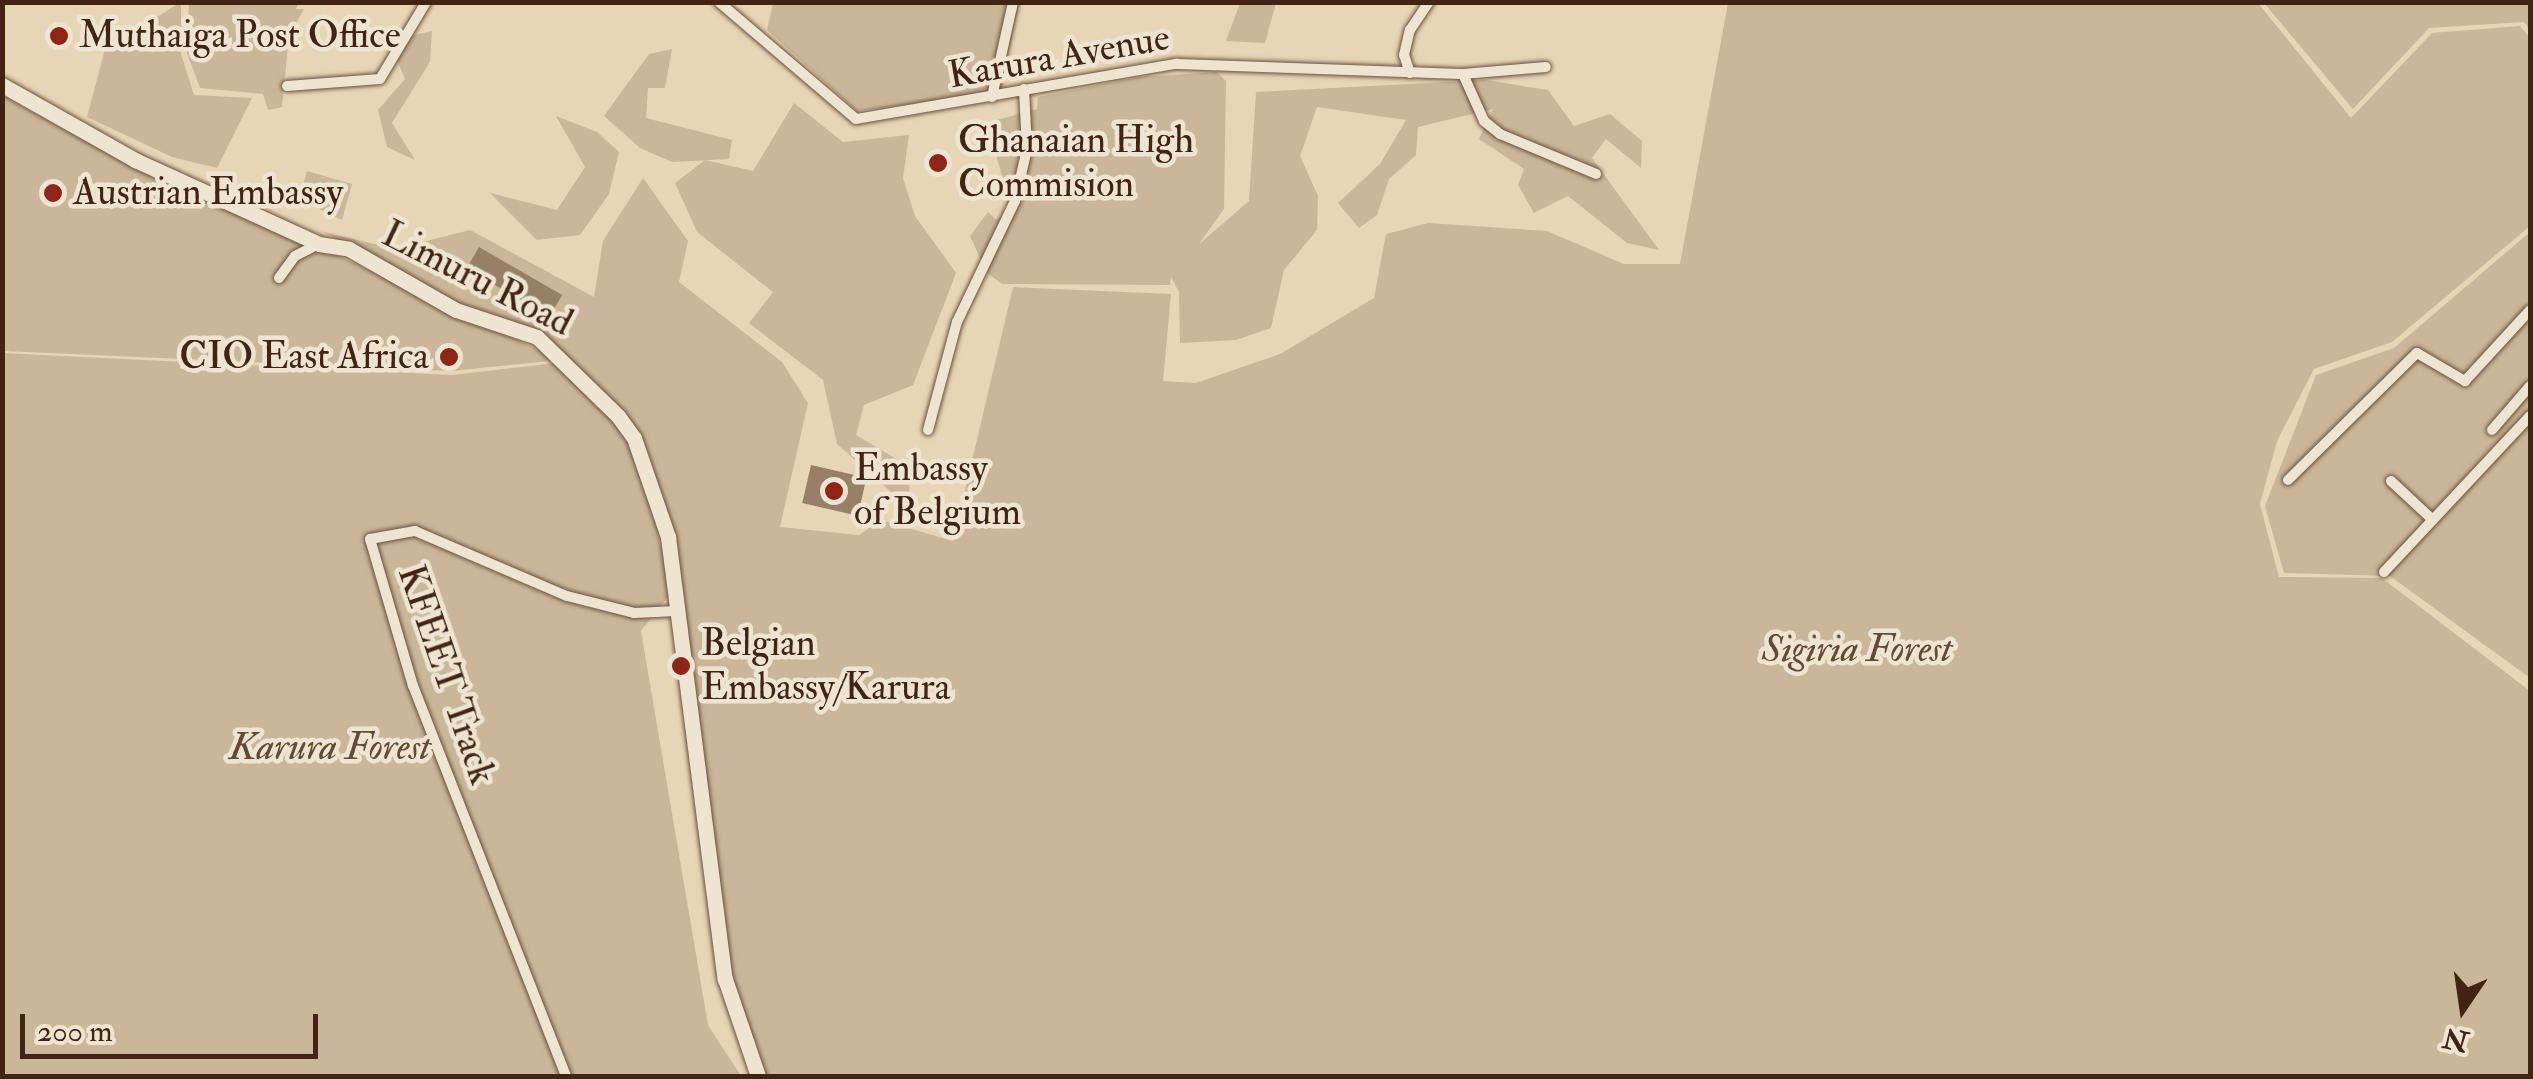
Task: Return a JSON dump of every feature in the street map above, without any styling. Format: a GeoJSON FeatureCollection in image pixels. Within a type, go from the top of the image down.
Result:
{"type":"FeatureCollection","features":[{"type":"Feature","properties":{"kind":"main road","name":"Limuru Road"},"geometry":{"type":"LineString","coordinates":[[2,86],[136,160],[319,244],[349,248],[456,310],[536,337],[585,376],[634,438],[668,537],[725,979],[758,1076]]}},
{"type":"Feature","properties":{"kind":"street"},"geometry":{"type":"LineString","coordinates":[[288,86],[380,78],[426,2]]}},
{"type":"Feature","properties":{"kind":"street","name":"Karura Avenue"},"geometry":{"type":"LineString","coordinates":[[720,2],[848,117],[992,97],[1176,64],[1410,73],[1546,66]]}},
{"type":"Feature","properties":{"kind":"street"},"geometry":{"type":"LineString","coordinates":[[992,97],[1013,2]]}},
{"type":"Feature","properties":{"kind":"street"},"geometry":{"type":"LineString","coordinates":[[1410,73],[1404,56],[1410,30],[1429,2]]}},
{"type":"Feature","properties":{"kind":"street"},"geometry":{"type":"LineString","coordinates":[[1458,73],[1484,121],[1500,134],[1596,174]]}},
{"type":"Feature","properties":{"kind":"street"},"geometry":{"type":"LineString","coordinates":[[928,430],[957,322],[1015,202],[1027,149],[1024,89]]}},
{"type":"Feature","properties":{"kind":"street"},"geometry":{"type":"LineString","coordinates":[[279,278],[295,256],[319,244]]}},
{"type":"Feature","properties":{"kind":"street"},"geometry":{"type":"LineString","coordinates":[[2288,480],[2418,353],[2465,381],[2530,310]]}},
{"type":"Feature","properties":{"kind":"street"},"geometry":{"type":"LineString","coordinates":[[2492,430],[2530,386]]}},
{"type":"Feature","properties":{"kind":"street"},"geometry":{"type":"LineString","coordinates":[[2384,572],[2530,416]]}},
{"type":"Feature","properties":{"kind":"street"},"geometry":{"type":"LineString","coordinates":[[2391,480],[2433,520]]}},
{"type":"Feature","properties":{"kind":"street","name":"KFEET Track"},"geometry":{"type":"LineString","coordinates":[[566,1076],[413,686],[370,539],[415,531],[567,596],[634,613],[677,610]]}},
{"type":"Feature","properties":{"kind":"green space"},"geometry":{"type":"Polygon","coordinates":[[[181,2],[181,54],[194,95],[252,98],[217,168],[172,157],[87,117],[105,49],[181,2]]]}},
{"type":"Feature","properties":{"kind":"green space"},"geometry":{"type":"Polygon","coordinates":[[[189,3],[298,3],[296,9],[304,9],[289,36],[282,107],[268,110],[263,94],[200,88],[187,53],[189,3]]]}},
{"type":"Feature","properties":{"kind":"green space"},"geometry":{"type":"Polygon","coordinates":[[[773,3],[1019,3],[1001,92],[857,111],[767,30],[773,3]]]}},
{"type":"Feature","properties":{"kind":"green space"},"geometry":{"type":"Polygon","coordinates":[[[1240,3],[1276,3],[1265,43],[1226,41],[1240,3]]]}},
{"type":"Feature","properties":{"kind":"green space","name":"Sigiria Forest"},"geometry":{"type":"Polygon","coordinates":[[[1728,3],[2258,3],[2351,118],[2432,33],[2520,26],[2530,38],[2530,226],[2392,342],[2314,369],[2277,441],[2260,504],[2279,577],[2382,578],[2530,691],[2530,1076],[758,1076],[738,1026],[660,518],[650,496],[671,593],[641,631],[708,1025],[741,1076],[3,1076],[3,353],[452,375],[565,362],[601,394],[583,371],[511,324],[439,298],[324,232],[395,249],[470,230],[594,297],[603,241],[643,178],[688,241],[679,282],[782,362],[808,403],[780,527],[859,535],[881,520],[953,541],[1013,287],[1171,294],[1163,381],[1196,383],[1280,354],[1374,298],[1386,234],[1428,223],[1547,231],[1624,264],[1680,264],[1728,3]]]}},
{"type":"Feature","properties":{"kind":"green space"},"geometry":{"type":"Polygon","coordinates":[[[2264,3],[2530,3],[2530,30],[2524,22],[2429,28],[2353,109],[2264,3]]]}},
{"type":"Feature","properties":{"kind":"green space"},"geometry":{"type":"Polygon","coordinates":[[[432,31],[430,62],[392,123],[415,160],[387,147],[378,110],[405,79],[389,41],[432,31]]]}},
{"type":"Feature","properties":{"kind":"green space"},"geometry":{"type":"Polygon","coordinates":[[[672,49],[665,88],[648,88],[646,118],[732,140],[729,159],[672,162],[640,148],[604,116],[649,54],[672,49]]]}},
{"type":"Feature","properties":{"kind":"green space"},"geometry":{"type":"Polygon","coordinates":[[[1217,72],[1226,81],[1224,209],[1199,244],[1249,201],[1256,92],[1486,80],[1548,90],[1574,126],[1610,114],[1642,141],[1641,168],[1606,139],[1592,158],[1659,250],[1627,243],[1568,196],[1534,213],[1518,185],[1524,169],[1479,139],[1493,109],[1418,127],[1416,155],[1389,179],[1377,215],[1359,228],[1338,203],[1380,164],[1406,120],[1317,107],[1300,156],[1318,196],[1317,230],[1284,270],[1271,328],[1236,340],[1180,343],[1179,292],[1171,277],[1170,285],[1002,284],[987,273],[970,236],[988,212],[997,220],[1011,205],[994,149],[974,126],[1037,109],[1038,97],[1139,77],[1217,72]]]}},
{"type":"Feature","properties":{"kind":"green space"},"geometry":{"type":"Polygon","coordinates":[[[3,96],[172,188],[273,225],[559,360],[452,371],[3,351],[3,96]]]}},
{"type":"Feature","properties":{"kind":"green space"},"geometry":{"type":"Polygon","coordinates":[[[794,103],[843,142],[909,135],[903,178],[915,216],[956,273],[913,385],[864,405],[856,435],[910,467],[909,508],[837,444],[823,380],[749,323],[773,292],[697,232],[675,183],[705,160],[753,171],[794,103]]]}},
{"type":"Feature","properties":{"kind":"green space"},"geometry":{"type":"Polygon","coordinates":[[[556,116],[597,132],[619,152],[609,194],[580,235],[537,240],[490,193],[557,210],[585,167],[556,116]]]}},
{"type":"Feature","properties":{"kind":"green space"},"geometry":{"type":"Polygon","coordinates":[[[307,171],[352,184],[342,220],[299,199],[307,171]]]}},
{"type":"Feature","properties":{"kind":"green space"},"geometry":{"type":"Polygon","coordinates":[[[2530,232],[2530,678],[2390,576],[2284,573],[2265,506],[2316,375],[2394,348],[2530,232]]]}},
{"type":"Feature","properties":{"kind":"building"},"geometry":{"type":"Polygon","coordinates":[[[479,247],[562,295],[550,317],[466,269],[479,247]]]}},
{"type":"Feature","properties":{"kind":"building","name":"Embassy of Belgium"},"geometry":{"type":"Polygon","coordinates":[[[811,465],[867,478],[858,516],[802,503],[811,465]]]}},
{"type":"Feature","properties":{"kind":"place","name":"Muthaiga Post Office"},"geometry":{"type":"Point","coordinates":[59,36]}},
{"type":"Feature","properties":{"kind":"place","name":"Ghanaian High Commision"},"geometry":{"type":"Point","coordinates":[938,163]}},
{"type":"Feature","properties":{"kind":"place","name":"Austrian Embassy"},"geometry":{"type":"Point","coordinates":[53,193]}},
{"type":"Feature","properties":{"kind":"place","name":"CIO East Africa"},"geometry":{"type":"Point","coordinates":[449,357]}},
{"type":"Feature","properties":{"kind":"place","name":"Embassy of Belgium"},"geometry":{"type":"Point","coordinates":[834,491]}},
{"type":"Feature","properties":{"kind":"place","name":"Belgian Embassy/Karura"},"geometry":{"type":"Point","coordinates":[681,666]}},
{"type":"Feature","properties":{"kind":"park label","name":"Karura Forest"},"geometry":{"type":"Point","coordinates":[330,748]}}]}
